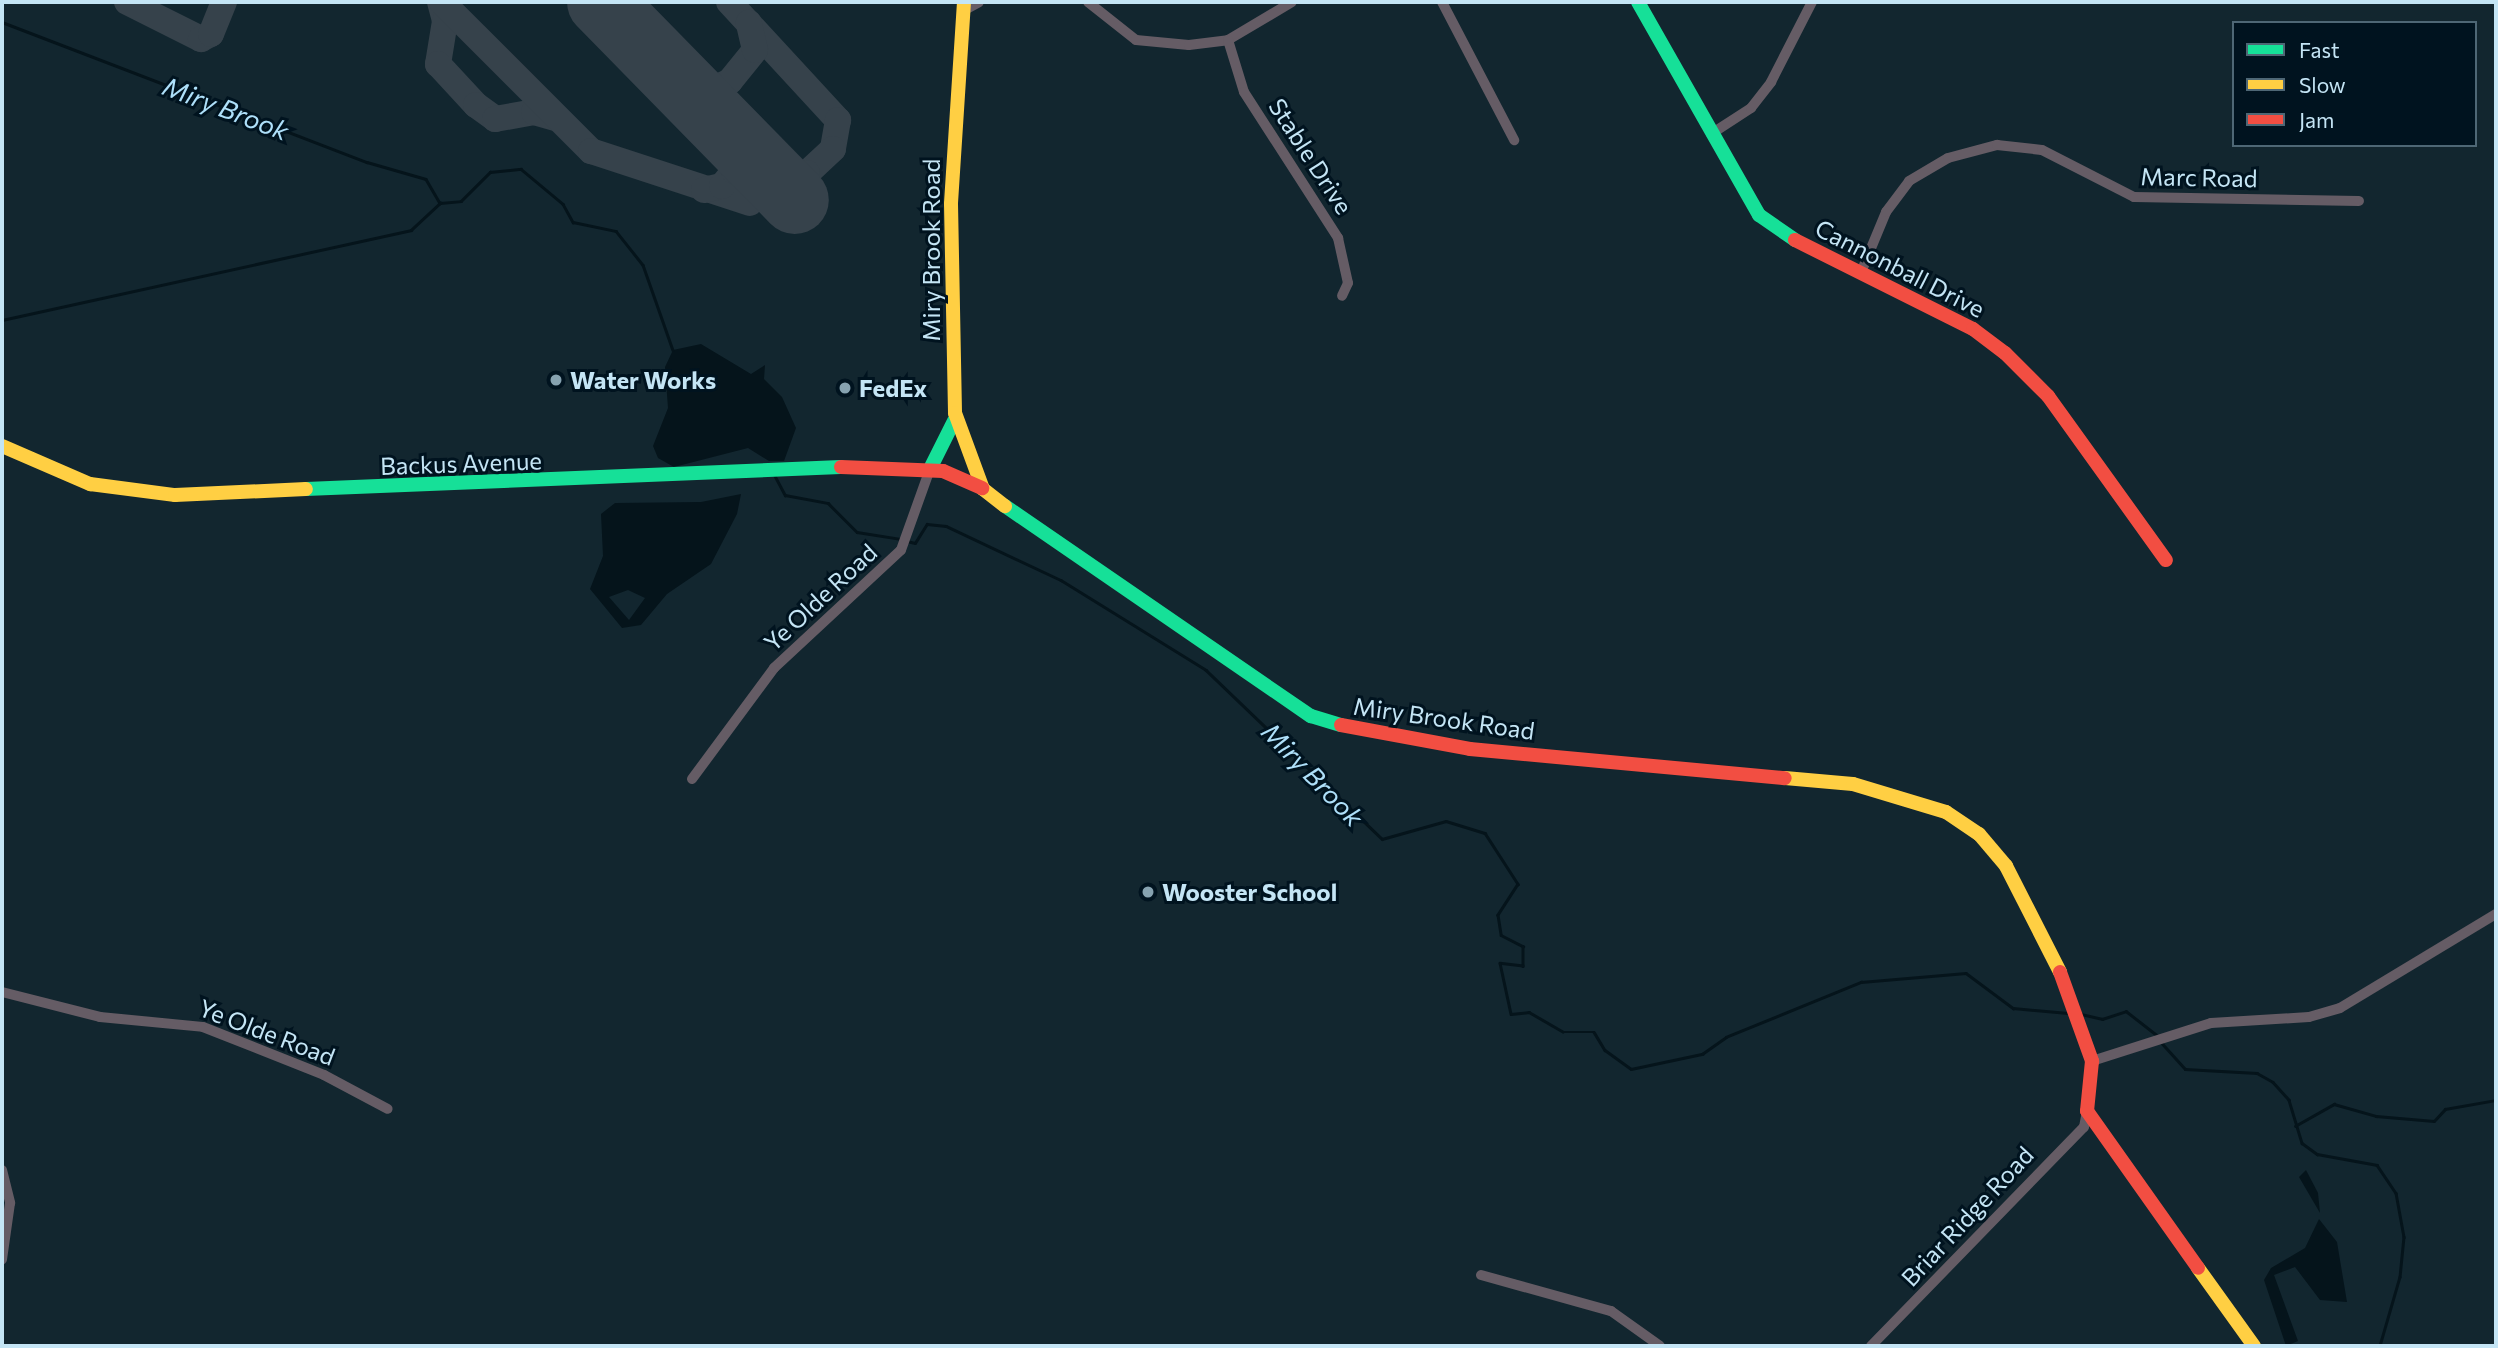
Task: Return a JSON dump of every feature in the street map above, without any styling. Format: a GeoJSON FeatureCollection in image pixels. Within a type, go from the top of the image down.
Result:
{"type":"FeatureCollection","features":[{"type":"Feature","properties":{"kind":"main road","name":"Cannonball Drive"},"geometry":{"type":"LineString","coordinates":[[1638,2],[1759,215],[1780,232],[1861,270],[2005,353],[2048,396],[2166,561]]}},
{"type":"Feature","properties":{"kind":"main road","name":"Miry Brook Road"},"geometry":{"type":"LineString","coordinates":[[963,6],[951,204],[955,413],[965,456],[983,489],[1046,540],[1193,631],[1276,695],[1336,724],[1470,749],[1803,775],[1946,812],[1979,834],[2007,866],[2063,978],[2092,1061],[2087,1111]]}},
{"type":"Feature","properties":{"kind":"main road"},"geometry":{"type":"LineString","coordinates":[[930,469],[949,441],[955,413]]}},
{"type":"Feature","properties":{"kind":"main road","name":"Backus Avenue"},"geometry":{"type":"LineString","coordinates":[[2,446],[90,484],[175,495],[774,469],[930,469],[983,489]]}},
{"type":"Feature","properties":{"kind":"main road"},"geometry":{"type":"LineString","coordinates":[[2087,1111],[2254,1346]]}},
{"type":"Feature","properties":{"kind":"street"},"geometry":{"type":"LineString","coordinates":[[963,6],[979,2]]}},
{"type":"Feature","properties":{"kind":"street"},"geometry":{"type":"LineString","coordinates":[[1088,2],[1136,40],[1189,45],[1228,40],[1292,2]]}},
{"type":"Feature","properties":{"kind":"street"},"geometry":{"type":"LineString","coordinates":[[1442,2],[1514,140]]}},
{"type":"Feature","properties":{"kind":"street"},"geometry":{"type":"LineString","coordinates":[[1711,134],[1751,108],[1812,2]]}},
{"type":"Feature","properties":{"kind":"street","name":"Stable Drive"},"geometry":{"type":"LineString","coordinates":[[1228,40],[1244,92],[1338,238],[1348,283],[1342,296]]}},
{"type":"Feature","properties":{"kind":"street","name":"Marc Road"},"geometry":{"type":"LineString","coordinates":[[1861,270],[1886,212],[1909,181],[1948,158],[1997,145],[2042,150],[2121,195],[2360,201]]}},
{"type":"Feature","properties":{"kind":"street","name":"Ye Olde Road"},"geometry":{"type":"LineString","coordinates":[[692,779],[774,668],[883,573],[908,534],[930,469]]}},
{"type":"Feature","properties":{"kind":"street"},"geometry":{"type":"LineString","coordinates":[[2092,1061],[2172,1033],[2340,1007],[2496,914]]}},
{"type":"Feature","properties":{"kind":"street","name":"Ye Olde Road"},"geometry":{"type":"LineString","coordinates":[[2,992],[100,1017],[202,1027],[324,1074],[388,1110]]}},
{"type":"Feature","properties":{"kind":"street","name":"Briar Ridge Road"},"geometry":{"type":"LineString","coordinates":[[1871,1346],[2084,1127],[2087,1111]]}},
{"type":"Feature","properties":{"kind":"street"},"geometry":{"type":"LineString","coordinates":[[2,1170],[10,1203],[2,1259]]}},
{"type":"Feature","properties":{"kind":"street"},"geometry":{"type":"LineString","coordinates":[[1481,1275],[1611,1311],[1660,1346]]}},
{"type":"Feature","properties":{"kind":"shaded area"},"geometry":{"type":"Polygon","coordinates":[[[701,344],[751,374],[765,365],[764,379],[782,397],[796,428],[784,461],[769,461],[748,448],[674,467],[658,458],[653,446],[668,408],[665,367],[673,350],[701,344]]]}},
{"type":"Feature","properties":{"kind":"shaded area"},"geometry":{"type":"Polygon","coordinates":[[[741,494],[737,514],[711,564],[667,594],[641,625],[622,628],[590,589],[603,556],[601,514],[615,503],[701,502],[741,494]],[[628,590],[609,597],[629,620],[645,598],[628,590]]]}},
{"type":"Feature","properties":{"kind":"shaded area"},"geometry":{"type":"Polygon","coordinates":[[[2306,1170],[2318,1193],[2320,1213],[2299,1177],[2306,1170]]]}},
{"type":"Feature","properties":{"kind":"shaded area"},"geometry":{"type":"Polygon","coordinates":[[[2319,1219],[2337,1242],[2347,1302],[2320,1300],[2295,1267],[2274,1275],[2298,1341],[2286,1346],[2264,1280],[2271,1268],[2305,1248],[2319,1219]]]}},
{"type":"Feature","properties":{"kind":"waterway","name":"Miry Brook"},"geometry":{"type":"LineString","coordinates":[[2,22],[367,162],[426,179],[440,203],[461,201],[490,172],[521,169],[563,204],[573,222],[616,231],[643,265],[673,350]]}},
{"type":"Feature","properties":{"kind":"waterway","name":"Miry Brook"},"geometry":{"type":"LineString","coordinates":[[2,320],[411,230],[440,203]]}},
{"type":"Feature","properties":{"kind":"waterway","name":"Miry Brook"},"geometry":{"type":"LineString","coordinates":[[774,474],[785,495],[828,503],[857,532],[901,539]]}},
{"type":"Feature","properties":{"kind":"waterway","name":"Miry Brook"},"geometry":{"type":"LineString","coordinates":[[907,541],[915,543],[927,524],[946,526],[1061,580],[1206,670],[1382,839],[1446,821],[1485,833],[1518,884],[1498,915],[1501,935],[1523,946],[1523,966],[1500,963],[1511,1014],[1529,1012],[1563,1032],[1594,1032],[1605,1050],[1631,1069],[1702,1054],[1726,1037],[1861,982],[1966,973],[2013,1008],[2068,1013]]}},
{"type":"Feature","properties":{"kind":"waterway","name":"Miry Brook"},"geometry":{"type":"LineString","coordinates":[[2081,1014],[2102,1019],[2126,1011],[2158,1036]]}},
{"type":"Feature","properties":{"kind":"waterway","name":"Miry Brook"},"geometry":{"type":"LineString","coordinates":[[2161,1042],[2185,1069],[2257,1073],[2273,1082],[2289,1100],[2302,1143],[2317,1154],[2377,1165],[2396,1193],[2404,1237],[2400,1277],[2380,1346]]}},
{"type":"Feature","properties":{"kind":"waterway"},"geometry":{"type":"LineString","coordinates":[[2295,1126],[2334,1104],[2376,1116],[2434,1121],[2445,1109],[2496,1100]]}},
{"type":"Feature","properties":{"kind":"taxiway"},"geometry":{"type":"LineString","coordinates":[[127,2],[201,39],[211,34],[224,2]]}},
{"type":"Feature","properties":{"kind":"taxiway"},"geometry":{"type":"LineString","coordinates":[[440,2],[445,21],[438,64],[476,105],[495,119],[534,112],[555,118]]}},
{"type":"Feature","properties":{"kind":"taxiway"},"geometry":{"type":"LineString","coordinates":[[442,2],[591,151],[750,203]]}},
{"type":"Feature","properties":{"kind":"taxiway"},"geometry":{"type":"LineString","coordinates":[[729,2],[838,120],[833,149],[807,173],[784,177],[766,171]]}},
{"type":"Feature","properties":{"kind":"taxiway"},"geometry":{"type":"LineString","coordinates":[[680,82],[709,91],[730,81],[755,50],[749,23]]}},
{"type":"Feature","properties":{"kind":"taxiway"},"geometry":{"type":"LineString","coordinates":[[704,190],[722,186],[734,171],[736,152],[726,130]]}},
{"type":"Feature","properties":{"kind":"runway"},"geometry":{"type":"LineString","coordinates":[[601,2],[795,200]]}},
{"type":"Feature","properties":{"kind":"traffic: fast"},"geometry":{"type":"LineString","coordinates":[[1638,2],[1759,215],[1795,240]]}},
{"type":"Feature","properties":{"kind":"traffic: fast"},"geometry":{"type":"LineString","coordinates":[[930,469],[954,421]]}},
{"type":"Feature","properties":{"kind":"traffic: fast"},"geometry":{"type":"LineString","coordinates":[[306,489],[841,467]]}},
{"type":"Feature","properties":{"kind":"traffic: fast"},"geometry":{"type":"LineString","coordinates":[[1005,506],[1311,716],[1341,725]]}},
{"type":"Feature","properties":{"kind":"traffic: slow"},"geometry":{"type":"LineString","coordinates":[[964,2],[951,204],[955,413],[983,489],[1005,506]]}},
{"type":"Feature","properties":{"kind":"traffic: slow"},"geometry":{"type":"LineString","coordinates":[[2,446],[90,484],[175,495],[306,489]]}},
{"type":"Feature","properties":{"kind":"traffic: slow"},"geometry":{"type":"LineString","coordinates":[[1785,778],[1853,784],[1946,812],[1979,834],[2006,866],[2060,972]]}},
{"type":"Feature","properties":{"kind":"traffic: slow"},"geometry":{"type":"LineString","coordinates":[[2198,1268],[2254,1346]]}},
{"type":"Feature","properties":{"kind":"traffic: jam"},"geometry":{"type":"LineString","coordinates":[[1795,240],[1973,329],[2005,353],[2048,396],[2166,560]]}},
{"type":"Feature","properties":{"kind":"traffic: jam"},"geometry":{"type":"LineString","coordinates":[[841,467],[943,471],[982,488]]}},
{"type":"Feature","properties":{"kind":"traffic: jam"},"geometry":{"type":"LineString","coordinates":[[1341,725],[1470,749],[1785,778]]}},
{"type":"Feature","properties":{"kind":"traffic: jam"},"geometry":{"type":"LineString","coordinates":[[2060,972],[2092,1061],[2087,1111],[2198,1268]]}},
{"type":"Feature","properties":{"kind":"place","name":"Water Works"},"geometry":{"type":"Point","coordinates":[556,380]}},
{"type":"Feature","properties":{"kind":"place","name":"FedEx"},"geometry":{"type":"Point","coordinates":[845,388]}},
{"type":"Feature","properties":{"kind":"place","name":"Wooster School"},"geometry":{"type":"Point","coordinates":[1148,892]}}]}
